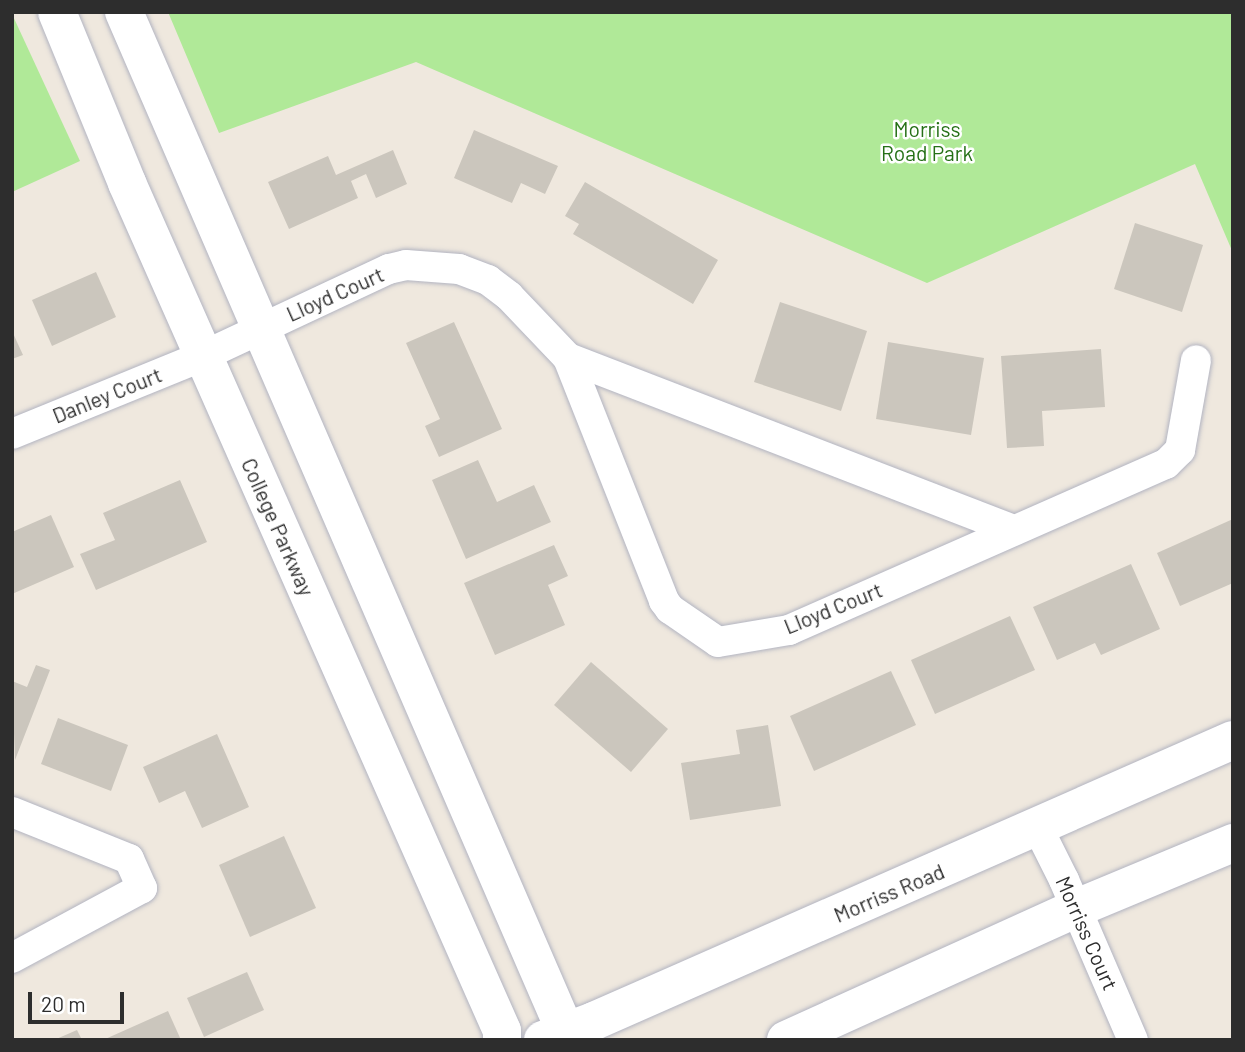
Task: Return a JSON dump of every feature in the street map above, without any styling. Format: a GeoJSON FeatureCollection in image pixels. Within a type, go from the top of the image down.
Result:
{"type":"FeatureCollection","features":[{"type":"Feature","properties":{"kind":"main road","name":"College Parkway"},"geometry":{"type":"LineString","coordinates":[[57,12],[127,183],[502,1031],[502,1040]]}},
{"type":"Feature","properties":{"kind":"main road"},"geometry":{"type":"LineString","coordinates":[[124,12],[560,1037]]}},
{"type":"Feature","properties":{"kind":"main road","name":"Morriss Road"},"geometry":{"type":"LineString","coordinates":[[560,1037],[1233,740]]}},
{"type":"Feature","properties":{"kind":"main road"},"geometry":{"type":"LineString","coordinates":[[786,1040],[1077,908],[1233,843]]}},
{"type":"Feature","properties":{"kind":"street","name":"Lloyd Court"},"geometry":{"type":"LineString","coordinates":[[203,356],[260,327],[389,269],[406,265],[459,269],[488,280],[509,296],[568,358],[664,601],[670,609],[718,642],[789,630],[1014,530],[1143,477],[1174,458],[1180,450],[1196,360]]}},
{"type":"Feature","properties":{"kind":"street","name":"Danley Court"},"geometry":{"type":"LineString","coordinates":[[12,434],[203,356]]}},
{"type":"Feature","properties":{"kind":"street","name":"Lloyd Court"},"geometry":{"type":"LineString","coordinates":[[568,358],[1014,530]]}},
{"type":"Feature","properties":{"kind":"street"},"geometry":{"type":"LineString","coordinates":[[12,813],[129,859],[142,888],[12,958]]}},
{"type":"Feature","properties":{"kind":"street","name":"Morriss Court"},"geometry":{"type":"LineString","coordinates":[[1038,828],[1077,908],[1133,1040]]}},
{"type":"Feature","properties":{"kind":"green space","name":"Morriss Road Park"},"geometry":{"type":"Polygon","coordinates":[[[168,12],[1233,12],[1233,253],[1195,164],[927,283],[416,62],[219,133],[168,12]]]}},
{"type":"Feature","properties":{"kind":"green space"},"geometry":{"type":"Polygon","coordinates":[[[12,14],[80,161],[12,192],[12,14]]]}},
{"type":"Feature","properties":{"kind":"building"},"geometry":{"type":"Polygon","coordinates":[[[474,130],[558,166],[545,194],[521,183],[512,203],[454,178],[474,130]]]}},
{"type":"Feature","properties":{"kind":"building"},"geometry":{"type":"Polygon","coordinates":[[[393,150],[407,184],[376,198],[366,174],[351,181],[358,198],[289,229],[268,182],[328,156],[336,175],[393,150]]]}},
{"type":"Feature","properties":{"kind":"building"},"geometry":{"type":"Polygon","coordinates":[[[585,182],[718,260],[693,304],[573,234],[579,224],[565,216],[585,182]]]}},
{"type":"Feature","properties":{"kind":"building"},"geometry":{"type":"Polygon","coordinates":[[[1135,223],[1203,245],[1182,312],[1114,289],[1135,223]]]}},
{"type":"Feature","properties":{"kind":"building"},"geometry":{"type":"Polygon","coordinates":[[[96,272],[116,317],[52,346],[32,300],[96,272]]]}},
{"type":"Feature","properties":{"kind":"building"},"geometry":{"type":"Polygon","coordinates":[[[780,302],[867,331],[841,411],[754,382],[780,302]]]}},
{"type":"Feature","properties":{"kind":"building"},"geometry":{"type":"Polygon","coordinates":[[[454,322],[502,429],[439,457],[425,426],[440,419],[406,343],[454,322]]]}},
{"type":"Feature","properties":{"kind":"building"},"geometry":{"type":"Polygon","coordinates":[[[12,331],[23,355],[12,359],[12,331]]]}},
{"type":"Feature","properties":{"kind":"building"},"geometry":{"type":"Polygon","coordinates":[[[888,342],[984,358],[971,435],[876,419],[888,342]]]}},
{"type":"Feature","properties":{"kind":"building"},"geometry":{"type":"Polygon","coordinates":[[[1101,349],[1105,407],[1042,411],[1044,446],[1007,448],[1001,356],[1101,349]]]}},
{"type":"Feature","properties":{"kind":"building"},"geometry":{"type":"Polygon","coordinates":[[[478,460],[497,502],[534,485],[551,522],[466,559],[432,480],[478,460]]]}},
{"type":"Feature","properties":{"kind":"building"},"geometry":{"type":"Polygon","coordinates":[[[180,480],[207,542],[96,590],[80,554],[115,540],[103,513],[180,480]]]}},
{"type":"Feature","properties":{"kind":"building"},"geometry":{"type":"Polygon","coordinates":[[[51,515],[74,567],[12,594],[12,532],[51,515]]]}},
{"type":"Feature","properties":{"kind":"building"},"geometry":{"type":"Polygon","coordinates":[[[1233,519],[1233,583],[1180,606],[1157,553],[1233,519]]]}},
{"type":"Feature","properties":{"kind":"building"},"geometry":{"type":"Polygon","coordinates":[[[554,545],[568,576],[548,585],[565,625],[495,655],[464,583],[554,545]]]}},
{"type":"Feature","properties":{"kind":"building"},"geometry":{"type":"Polygon","coordinates":[[[1131,564],[1160,629],[1101,655],[1095,643],[1057,660],[1033,607],[1131,564]]]}},
{"type":"Feature","properties":{"kind":"building"},"geometry":{"type":"Polygon","coordinates":[[[1010,616],[1035,670],[935,714],[911,660],[1010,616]]]}},
{"type":"Feature","properties":{"kind":"building"},"geometry":{"type":"Polygon","coordinates":[[[591,662],[668,729],[631,772],[554,705],[591,662]]]}},
{"type":"Feature","properties":{"kind":"building"},"geometry":{"type":"Polygon","coordinates":[[[36,665],[50,670],[15,760],[12,681],[27,687],[36,665]]]}},
{"type":"Feature","properties":{"kind":"building"},"geometry":{"type":"Polygon","coordinates":[[[891,671],[916,725],[814,771],[790,716],[891,671]]]}},
{"type":"Feature","properties":{"kind":"building"},"geometry":{"type":"Polygon","coordinates":[[[58,718],[128,745],[111,791],[41,764],[58,718]]]}},
{"type":"Feature","properties":{"kind":"building"},"geometry":{"type":"Polygon","coordinates":[[[768,725],[781,806],[690,820],[681,763],[740,754],[736,730],[768,725]]]}},
{"type":"Feature","properties":{"kind":"building"},"geometry":{"type":"Polygon","coordinates":[[[217,734],[249,807],[202,828],[185,791],[159,803],[143,767],[217,734]]]}},
{"type":"Feature","properties":{"kind":"building"},"geometry":{"type":"Polygon","coordinates":[[[284,836],[316,908],[250,937],[219,865],[284,836]]]}},
{"type":"Feature","properties":{"kind":"building"},"geometry":{"type":"Polygon","coordinates":[[[247,972],[264,1010],[204,1037],[187,998],[247,972]]]}},
{"type":"Feature","properties":{"kind":"building"},"geometry":{"type":"Polygon","coordinates":[[[168,1011],[181,1040],[103,1040],[168,1011]]]}},
{"type":"Feature","properties":{"kind":"building"},"geometry":{"type":"Polygon","coordinates":[[[77,1030],[82,1040],[54,1040],[77,1030]]]}}]}
